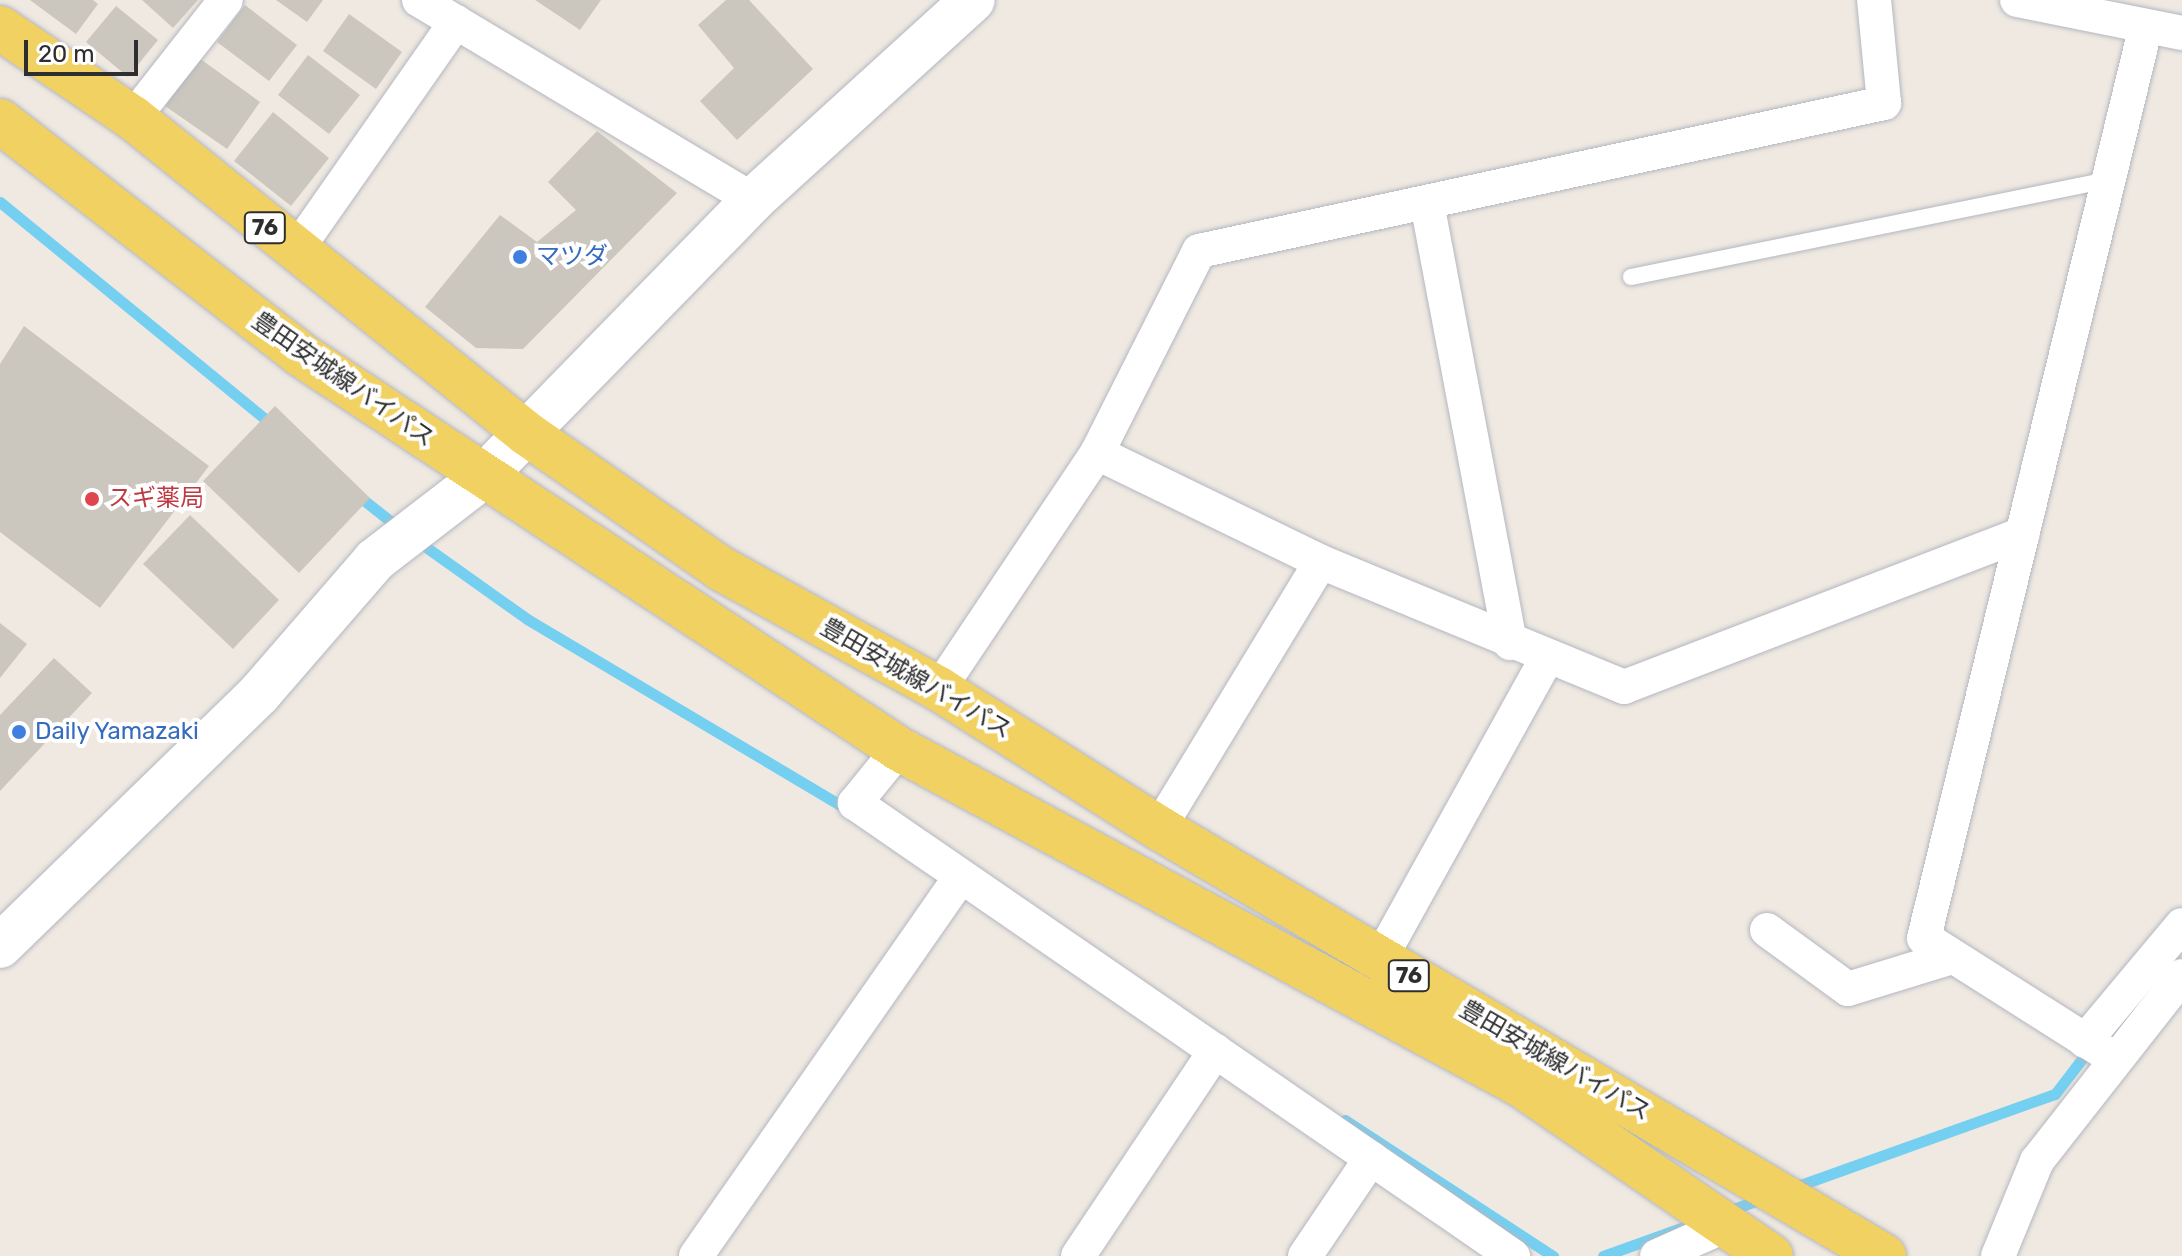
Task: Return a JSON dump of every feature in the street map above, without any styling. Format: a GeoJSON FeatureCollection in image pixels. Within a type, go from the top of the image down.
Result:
{"type":"FeatureCollection","features":[{"type":"Feature","properties":{"kind":"main road","name":"豊田安城線バイパス"},"geometry":{"type":"LineString","coordinates":[[0,28],[133,118],[295,252],[526,433],[720,568],[939,689],[1159,828],[1884,1256]]}},
{"type":"Feature","properties":{"kind":"main road","name":"豊田安城線バイパス"},"geometry":{"type":"LineString","coordinates":[[2,126],[300,354],[899,749],[1521,1085],[1722,1227],[1771,1256]]}},
{"type":"Feature","properties":{"kind":"street"},"geometry":{"type":"LineString","coordinates":[[133,118],[226,0]]}},
{"type":"Feature","properties":{"kind":"street"},"geometry":{"type":"LineString","coordinates":[[419,0],[753,200]]}},
{"type":"Feature","properties":{"kind":"street"},"geometry":{"type":"LineString","coordinates":[[0,946],[259,694],[375,560],[484,476],[753,200],[973,0]]}},
{"type":"Feature","properties":{"kind":"street"},"geometry":{"type":"LineString","coordinates":[[939,689],[1097,453],[1199,251],[1884,103],[1874,0]]}},
{"type":"Feature","properties":{"kind":"street"},"geometry":{"type":"LineString","coordinates":[[2021,0],[2145,30],[2182,33]]}},
{"type":"Feature","properties":{"kind":"street"},"geometry":{"type":"LineString","coordinates":[[295,252],[456,22]]}},
{"type":"Feature","properties":{"kind":"street"},"geometry":{"type":"LineString","coordinates":[[2115,1059],[1924,938],[2145,30]]}},
{"type":"Feature","properties":{"kind":"street"},"geometry":{"type":"LineString","coordinates":[[1427,203],[1510,643]]}},
{"type":"Feature","properties":{"kind":"street"},"geometry":{"type":"LineString","coordinates":[[1097,453],[1321,562],[1546,660],[1624,687],[2023,534]]}},
{"type":"Feature","properties":{"kind":"street"},"geometry":{"type":"LineString","coordinates":[[1159,828],[1321,562]]}},
{"type":"Feature","properties":{"kind":"street"},"geometry":{"type":"LineString","coordinates":[[1380,959],[1546,660]]}},
{"type":"Feature","properties":{"kind":"street"},"geometry":{"type":"LineString","coordinates":[[899,749],[855,803],[959,879],[1513,1256]]}},
{"type":"Feature","properties":{"kind":"street"},"geometry":{"type":"LineString","coordinates":[[696,1256],[959,879]]}},
{"type":"Feature","properties":{"kind":"street"},"geometry":{"type":"LineString","coordinates":[[2085,1041],[2182,925]]}},
{"type":"Feature","properties":{"kind":"street"},"geometry":{"type":"LineString","coordinates":[[1767,930],[1848,989],[1952,957]]}},
{"type":"Feature","properties":{"kind":"street"},"geometry":{"type":"LineString","coordinates":[[1998,1256],[2037,1161],[2098,1090],[2115,1059],[2182,976]]}},
{"type":"Feature","properties":{"kind":"street"},"geometry":{"type":"LineString","coordinates":[[1078,1256],[1215,1051]]}},
{"type":"Feature","properties":{"kind":"street"},"geometry":{"type":"LineString","coordinates":[[1305,1256],[1371,1158]]}},
{"type":"Feature","properties":{"kind":"street"},"geometry":{"type":"LineString","coordinates":[[1657,1256],[1722,1227]]}},
{"type":"Feature","properties":{"kind":"lane"},"geometry":{"type":"LineString","coordinates":[[1631,277],[2109,180]]}},
{"type":"Feature","properties":{"kind":"building"},"geometry":{"type":"Polygon","coordinates":[[[30,0],[93,0],[98,4],[76,34],[30,0]]]}},
{"type":"Feature","properties":{"kind":"building"},"geometry":{"type":"Polygon","coordinates":[[[142,0],[198,0],[173,28],[142,0]]]}},
{"type":"Feature","properties":{"kind":"building"},"geometry":{"type":"Polygon","coordinates":[[[276,0],[323,0],[307,22],[276,0]]]}},
{"type":"Feature","properties":{"kind":"building"},"geometry":{"type":"Polygon","coordinates":[[[535,0],[601,0],[580,30],[535,0]]]}},
{"type":"Feature","properties":{"kind":"building"},"geometry":{"type":"Polygon","coordinates":[[[726,0],[749,0],[813,69],[737,140],[700,101],[734,68],[698,25],[726,0]]]}},
{"type":"Feature","properties":{"kind":"building"},"geometry":{"type":"Polygon","coordinates":[[[245,5],[297,45],[269,81],[217,42],[245,5]]]}},
{"type":"Feature","properties":{"kind":"building"},"geometry":{"type":"Polygon","coordinates":[[[116,6],[158,40],[128,77],[86,42],[116,6]]]}},
{"type":"Feature","properties":{"kind":"building"},"geometry":{"type":"Polygon","coordinates":[[[349,14],[402,52],[376,89],[323,51],[349,14]]]}},
{"type":"Feature","properties":{"kind":"building"},"geometry":{"type":"Polygon","coordinates":[[[308,55],[360,95],[329,134],[278,95],[308,55]]]}},
{"type":"Feature","properties":{"kind":"building"},"geometry":{"type":"Polygon","coordinates":[[[199,58],[260,102],[227,149],[165,106],[199,58]]]}},
{"type":"Feature","properties":{"kind":"building"},"geometry":{"type":"Polygon","coordinates":[[[273,112],[329,158],[291,206],[234,161],[273,112]]]}},
{"type":"Feature","properties":{"kind":"building"},"geometry":{"type":"Polygon","coordinates":[[[597,131],[677,193],[523,349],[476,348],[425,307],[500,215],[537,242],[576,210],[548,182],[597,131]]]}},
{"type":"Feature","properties":{"kind":"building","name":"スギ薬局"},"geometry":{"type":"Polygon","coordinates":[[[24,326],[209,466],[100,608],[0,532],[0,364],[24,326]]]}},
{"type":"Feature","properties":{"kind":"building"},"geometry":{"type":"Polygon","coordinates":[[[275,406],[370,498],[299,573],[203,481],[275,406]]]}},
{"type":"Feature","properties":{"kind":"building"},"geometry":{"type":"Polygon","coordinates":[[[190,515],[279,600],[233,649],[143,564],[190,515]]]}},
{"type":"Feature","properties":{"kind":"building"},"geometry":{"type":"Polygon","coordinates":[[[0,623],[27,644],[0,678],[0,623]]]}},
{"type":"Feature","properties":{"kind":"building"},"geometry":{"type":"Polygon","coordinates":[[[54,658],[92,693],[0,791],[0,715],[54,658]]]}},
{"type":"Feature","properties":{"kind":"waterway"},"geometry":{"type":"LineString","coordinates":[[0,202],[275,427]]}},
{"type":"Feature","properties":{"kind":"waterway"},"geometry":{"type":"LineString","coordinates":[[356,494],[399,528]]}},
{"type":"Feature","properties":{"kind":"waterway"},"geometry":{"type":"LineString","coordinates":[[416,540],[527,619],[849,810]]}},
{"type":"Feature","properties":{"kind":"waterway"},"geometry":{"type":"LineString","coordinates":[[1792,1188],[2055,1094],[2091,1047]]}},
{"type":"Feature","properties":{"kind":"waterway"},"geometry":{"type":"LineString","coordinates":[[1345,1120],[1553,1256]]}},
{"type":"Feature","properties":{"kind":"waterway"},"geometry":{"type":"LineString","coordinates":[[1728,1211],[1764,1198]]}},
{"type":"Feature","properties":{"kind":"waterway"},"geometry":{"type":"LineString","coordinates":[[1603,1256],[1681,1228]]}},
{"type":"Feature","properties":{"kind":"place","name":"マツダ"},"geometry":{"type":"Point","coordinates":[520,257]}},
{"type":"Feature","properties":{"kind":"place","name":"スギ薬局"},"geometry":{"type":"Point","coordinates":[92,499]}},
{"type":"Feature","properties":{"kind":"place","name":"Daily Yamazaki"},"geometry":{"type":"Point","coordinates":[19,732]}}]}
